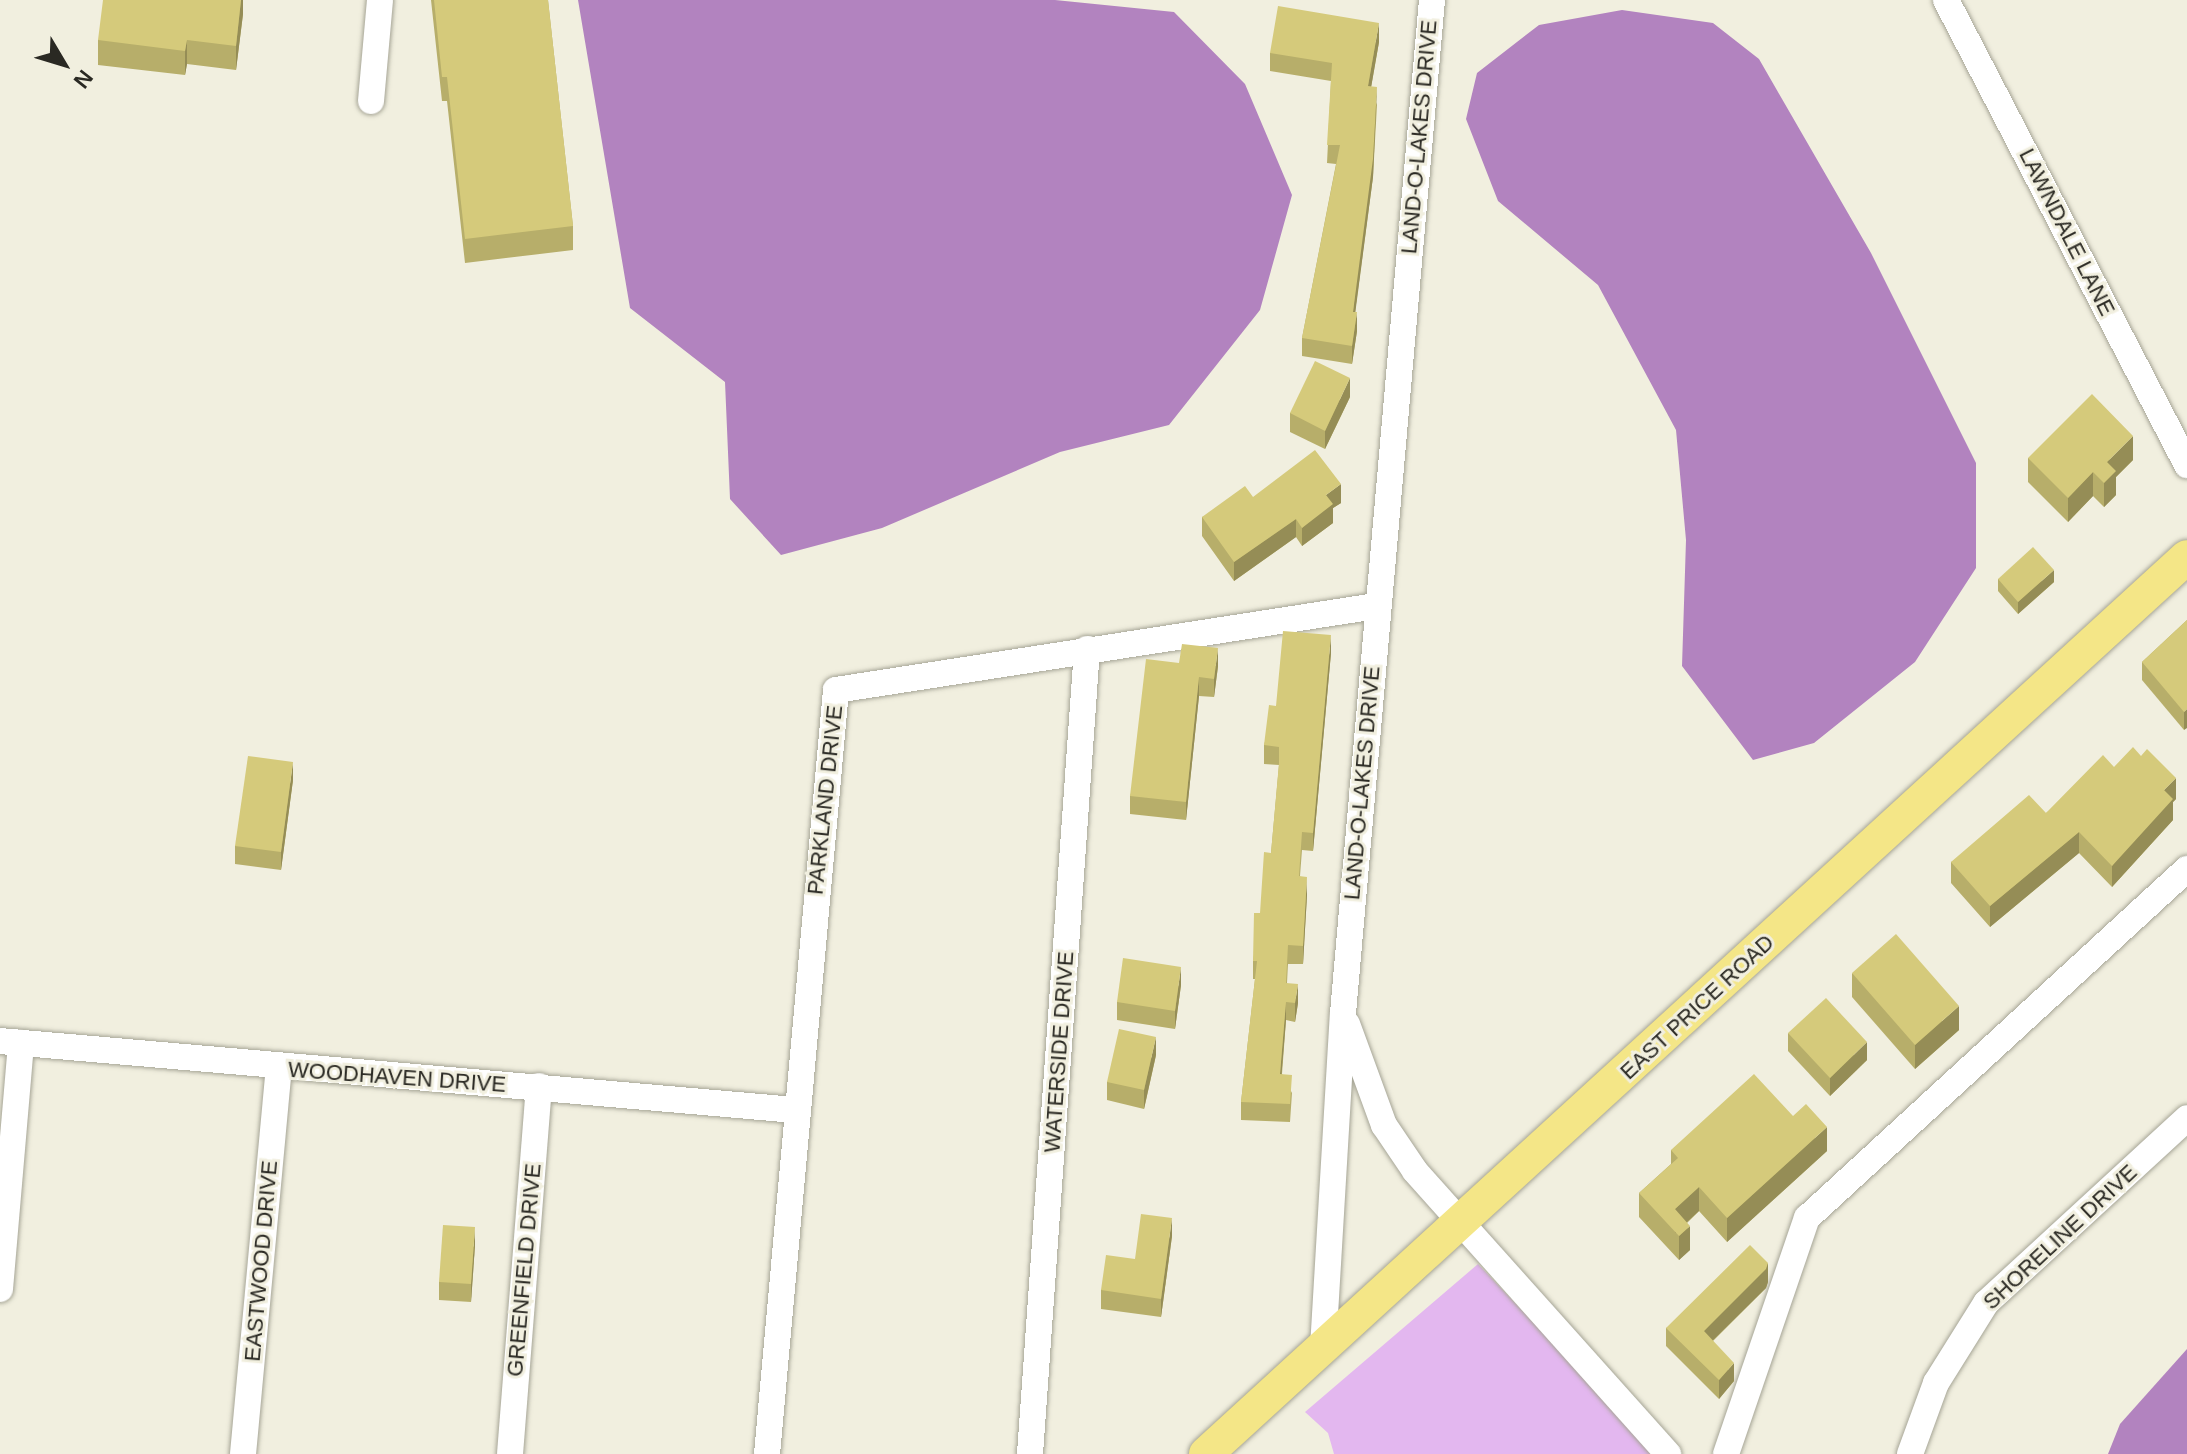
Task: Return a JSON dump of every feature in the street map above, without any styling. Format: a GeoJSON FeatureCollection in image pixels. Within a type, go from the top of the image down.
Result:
{"type":"FeatureCollection","features":[{"type":"Feature","properties":{"kind":"main road","name":"EAST PRICE ROAD"},"geometry":{"type":"LineString","coordinates":[[1206,1454],[2187,557]]}},
{"type":"Feature","properties":{"kind":"street"},"geometry":{"type":"LineString","coordinates":[[371,101],[380,0]]}},
{"type":"Feature","properties":{"kind":"street","name":"LAND-O-LAKES DRIVE"},"geometry":{"type":"LineString","coordinates":[[1432,0],[1376,606],[1343,1013],[1384,1125],[1415,1171],[1463,1221],[1668,1454]]}},
{"type":"Feature","properties":{"kind":"street","name":"LAWNDALE LANE"},"geometry":{"type":"LineString","coordinates":[[1946,0],[2187,465]]}},
{"type":"Feature","properties":{"kind":"street","name":"PARKLAND DRIVE"},"geometry":{"type":"LineString","coordinates":[[767,1454],[795,1110],[836,690],[1376,606]]}},
{"type":"Feature","properties":{"kind":"street","name":"WATERSIDE DRIVE"},"geometry":{"type":"LineString","coordinates":[[1030,1454],[1087,649]]}},
{"type":"Feature","properties":{"kind":"street"},"geometry":{"type":"LineString","coordinates":[[1726,1454],[1807,1218],[2187,869]]}},
{"type":"Feature","properties":{"kind":"street"},"geometry":{"type":"LineString","coordinates":[[1323,1348],[1343,1013]]}},
{"type":"Feature","properties":{"kind":"street"},"geometry":{"type":"LineString","coordinates":[[0,1289],[10,1042]]}},
{"type":"Feature","properties":{"kind":"street","name":"WOODHAVEN DRIVE"},"geometry":{"type":"LineString","coordinates":[[10,1042],[279,1069],[539,1086],[795,1110]]}},
{"type":"Feature","properties":{"kind":"street","name":"EASTWOOD DRIVE"},"geometry":{"type":"LineString","coordinates":[[243,1454],[279,1069]]}},
{"type":"Feature","properties":{"kind":"street","name":"GREENFIELD DRIVE"},"geometry":{"type":"LineString","coordinates":[[510,1454],[539,1086]]}},
{"type":"Feature","properties":{"kind":"street","name":"SHORELINE DRIVE"},"geometry":{"type":"LineString","coordinates":[[1910,1454],[1936,1383],[1986,1303],[2187,1118]]}},
{"type":"Feature","properties":{"kind":"shaded area"},"geometry":{"type":"Polygon","coordinates":[[[578,0],[1055,0],[1174,12],[1245,84],[1292,195],[1260,310],[1169,425],[1060,452],[882,528],[781,555],[730,499],[725,382],[630,308],[578,0]]]}},
{"type":"Feature","properties":{"kind":"shaded area"},"geometry":{"type":"Polygon","coordinates":[[[1622,10],[1713,23],[1759,59],[1871,253],[1976,463],[1976,568],[1915,662],[1814,743],[1753,760],[1682,666],[1686,540],[1676,430],[1598,285],[1498,201],[1466,119],[1477,73],[1539,25],[1622,10]]]}},
{"type":"Feature","properties":{"kind":"shaded area"},"geometry":{"type":"Polygon","coordinates":[[[1478,1264],[1658,1454],[1334,1454],[1328,1433],[1305,1412],[1478,1264]]]}},
{"type":"Feature","properties":{"kind":"shaded area"},"geometry":{"type":"Polygon","coordinates":[[[2187,1349],[2187,1454],[2108,1454],[2120,1424],[2187,1349]]]}},
{"type":"Feature","properties":{"kind":"building"},"geometry":{"type":"Polygon","coordinates":[[[103,0],[241,0],[236,46],[187,40],[185,51],[98,40],[103,0]]]}},
{"type":"Feature","properties":{"kind":"building"},"geometry":{"type":"Polygon","coordinates":[[[434,0],[548,0],[573,226],[465,239],[447,77],[442,77],[434,0]]]}},
{"type":"Feature","properties":{"kind":"building"},"geometry":{"type":"Polygon","coordinates":[[[1278,6],[1379,23],[1368,86],[1377,87],[1373,159],[1353,312],[1357,312],[1352,346],[1302,338],[1340,145],[1327,145],[1332,63],[1270,53],[1278,6]]]}},
{"type":"Feature","properties":{"kind":"building"},"geometry":{"type":"Polygon","coordinates":[[[1315,361],[1350,378],[1325,431],[1290,413],[1315,361]]]}},
{"type":"Feature","properties":{"kind":"building"},"geometry":{"type":"Polygon","coordinates":[[[2092,394],[2133,436],[2107,462],[2116,471],[2104,483],[2093,472],[2068,498],[2028,458],[2092,394]]]}},
{"type":"Feature","properties":{"kind":"building"},"geometry":{"type":"Polygon","coordinates":[[[1315,450],[1341,484],[1326,495],[1333,504],[1302,528],[1296,519],[1234,562],[1202,517],[1245,486],[1253,497],[1315,450]]]}},
{"type":"Feature","properties":{"kind":"building"},"geometry":{"type":"Polygon","coordinates":[[[2033,547],[2054,570],[2018,602],[1998,579],[2033,547]]]}},
{"type":"Feature","properties":{"kind":"building"},"geometry":{"type":"Polygon","coordinates":[[[2187,620],[2187,709],[2184,712],[2142,662],[2187,620]]]}},
{"type":"Feature","properties":{"kind":"building"},"geometry":{"type":"Polygon","coordinates":[[[1283,631],[1331,635],[1313,833],[1302,832],[1299,876],[1307,877],[1303,946],[1288,945],[1286,983],[1298,984],[1295,1003],[1286,1002],[1280,1074],[1292,1075],[1290,1104],[1241,1102],[1257,961],[1253,961],[1254,913],[1260,913],[1264,852],[1271,853],[1279,763],[1279,747],[1264,745],[1269,705],[1276,706],[1283,631]]]}},
{"type":"Feature","properties":{"kind":"building"},"geometry":{"type":"Polygon","coordinates":[[[1182,644],[1218,648],[1214,679],[1199,677],[1186,802],[1130,796],[1146,659],[1179,663],[1182,644]]]}},
{"type":"Feature","properties":{"kind":"building"},"geometry":{"type":"Polygon","coordinates":[[[2133,747],[2141,756],[2147,749],[2176,778],[2164,790],[2173,799],[2112,866],[2079,832],[1990,906],[1951,862],[2029,795],[2046,813],[2103,755],[2114,767],[2133,747]]]}},
{"type":"Feature","properties":{"kind":"building"},"geometry":{"type":"Polygon","coordinates":[[[248,756],[293,762],[281,852],[235,846],[248,756]]]}},
{"type":"Feature","properties":{"kind":"building"},"geometry":{"type":"Polygon","coordinates":[[[1896,934],[1959,1006],[1915,1045],[1852,973],[1896,934]]]}},
{"type":"Feature","properties":{"kind":"building"},"geometry":{"type":"Polygon","coordinates":[[[1123,958],[1181,967],[1175,1011],[1117,1002],[1123,958]]]}},
{"type":"Feature","properties":{"kind":"building"},"geometry":{"type":"Polygon","coordinates":[[[1826,998],[1867,1042],[1830,1078],[1788,1033],[1826,998]]]}},
{"type":"Feature","properties":{"kind":"building"},"geometry":{"type":"Polygon","coordinates":[[[1119,1029],[1156,1037],[1144,1090],[1107,1082],[1119,1029]]]}},
{"type":"Feature","properties":{"kind":"building"},"geometry":{"type":"Polygon","coordinates":[[[1754,1074],[1793,1116],[1806,1104],[1827,1127],[1727,1218],[1699,1187],[1675,1209],[1690,1226],[1679,1236],[1639,1193],[1678,1158],[1671,1150],[1754,1074]]]}},
{"type":"Feature","properties":{"kind":"building"},"geometry":{"type":"Polygon","coordinates":[[[1141,1214],[1172,1218],[1161,1299],[1101,1290],[1106,1255],[1135,1259],[1141,1214]]]}},
{"type":"Feature","properties":{"kind":"building"},"geometry":{"type":"Polygon","coordinates":[[[443,1225],[475,1227],[471,1284],[439,1282],[443,1225]]]}},
{"type":"Feature","properties":{"kind":"building"},"geometry":{"type":"Polygon","coordinates":[[[1750,1245],[1768,1263],[1766,1269],[1704,1331],[1734,1363],[1719,1380],[1666,1328],[1750,1245]]]}}]}
